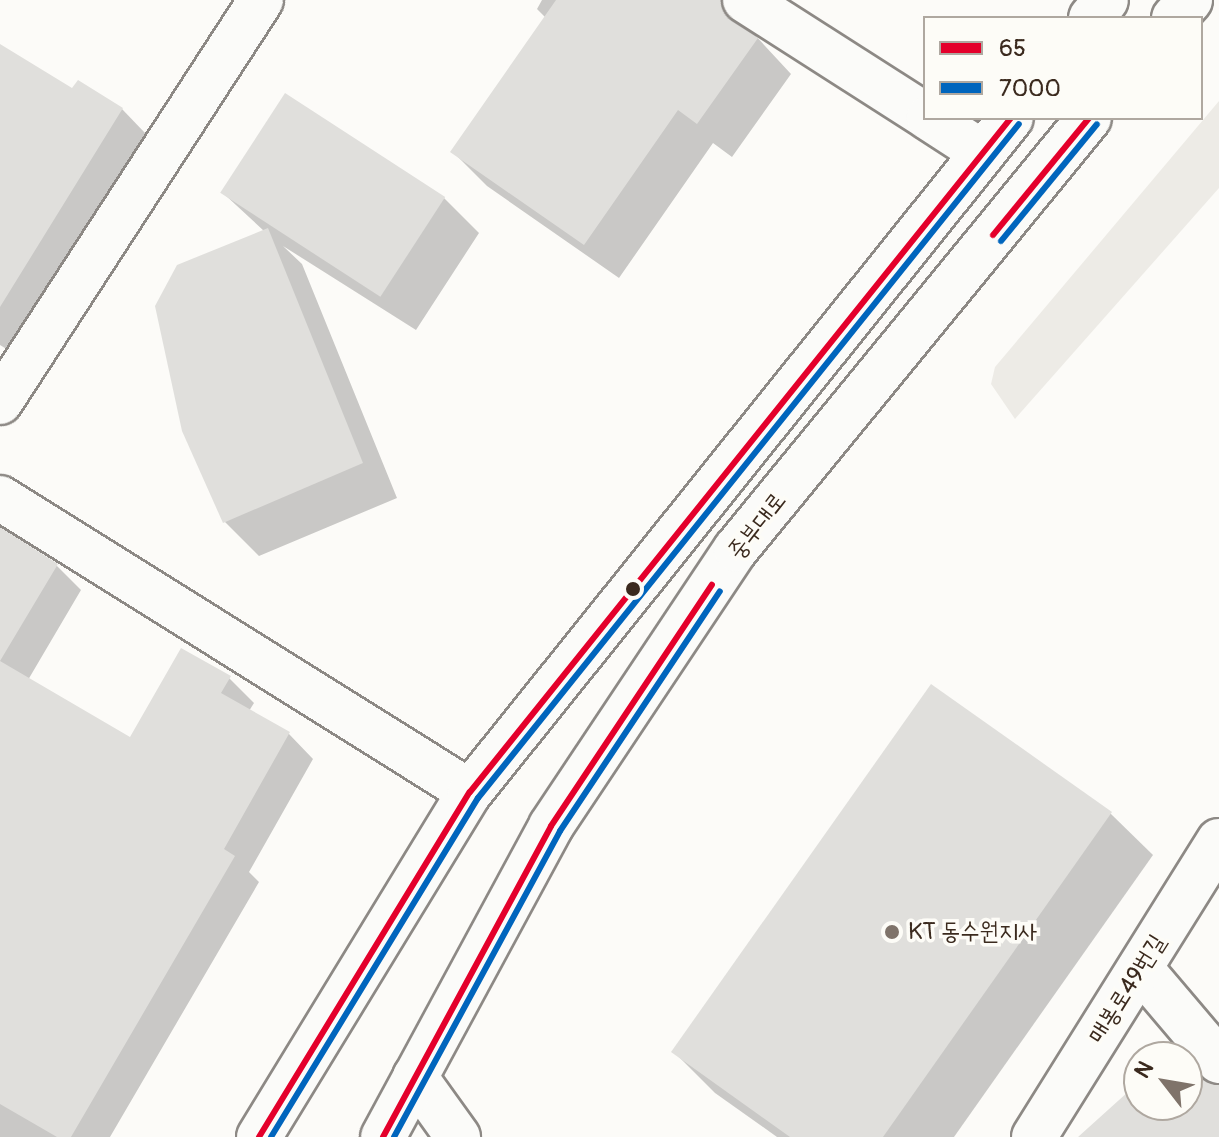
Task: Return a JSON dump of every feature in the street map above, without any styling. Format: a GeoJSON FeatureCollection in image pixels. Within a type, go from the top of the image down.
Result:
{"type":"FeatureCollection","features":[{"type":"Feature","properties":{"kind":"main road"},"geometry":{"type":"LineString","coordinates":[[0,402],[261,0]]}},
{"type":"Feature","properties":{"kind":"main road"},"geometry":{"type":"LineString","coordinates":[[745,0],[923,114]]}},
{"type":"Feature","properties":{"kind":"main road"},"geometry":{"type":"LineString","coordinates":[[1093,16],[1106,0]]}},
{"type":"Feature","properties":{"kind":"main road"},"geometry":{"type":"LineString","coordinates":[[1176,16],[1190,0]]}},
{"type":"Feature","properties":{"kind":"main road"},"geometry":{"type":"LineString","coordinates":[[932,120],[983,153]]}},
{"type":"Feature","properties":{"kind":"main road"},"geometry":{"type":"LineString","coordinates":[[259,1137],[470,792],[1009,120]]}},
{"type":"Feature","properties":{"kind":"main road","name":"중부대로"},"geometry":{"type":"LineString","coordinates":[[383,1137],[551,826],[736,549],[1087,120]]}},
{"type":"Feature","properties":{"kind":"main road"},"geometry":{"type":"LineString","coordinates":[[0,498],[470,792]]}},
{"type":"Feature","properties":{"kind":"main road","name":"매봉로49번길"},"geometry":{"type":"LineString","coordinates":[[1034,1137],[1219,841]]}},
{"type":"Feature","properties":{"kind":"main road"},"geometry":{"type":"LineString","coordinates":[[1140,968],[1219,1061]]}},
{"type":"Feature","properties":{"kind":"main road"},"geometry":{"type":"LineString","coordinates":[[415,1077],[458,1137]]}},
{"type":"Feature","properties":{"kind":"shaded area"},"geometry":{"type":"Polygon","coordinates":[[[1219,101],[1219,188],[1015,419],[991,384],[995,367],[1219,101]]]}},
{"type":"Feature","properties":{"kind":"building"},"geometry":{"type":"Polygon","coordinates":[[[556,0],[720,0],[731,21],[758,38],[697,124],[678,110],[584,245],[450,152],[556,0]]]}},
{"type":"Feature","properties":{"kind":"building"},"geometry":{"type":"Polygon","coordinates":[[[0,44],[72,88],[78,80],[123,108],[0,307],[0,44]]]}},
{"type":"Feature","properties":{"kind":"building"},"geometry":{"type":"Polygon","coordinates":[[[285,93],[445,197],[380,297],[220,193],[285,93]]]}},
{"type":"Feature","properties":{"kind":"building"},"geometry":{"type":"Polygon","coordinates":[[[268,228],[363,463],[223,523],[182,431],[155,306],[177,265],[268,228]]]}},
{"type":"Feature","properties":{"kind":"building"},"geometry":{"type":"Polygon","coordinates":[[[0,527],[58,564],[0,661],[0,527]]]}},
{"type":"Feature","properties":{"kind":"building"},"geometry":{"type":"Polygon","coordinates":[[[181,648],[231,676],[221,693],[290,732],[224,849],[235,856],[71,1137],[57,1137],[0,1104],[0,661],[130,737],[181,648]]]}},
{"type":"Feature","properties":{"kind":"building","name":"KT 동수원지사"},"geometry":{"type":"Polygon","coordinates":[[[931,684],[1112,812],[883,1137],[790,1137],[671,1052],[931,684]]]}},
{"type":"Feature","properties":{"kind":"building"},"geometry":{"type":"Polygon","coordinates":[[[1203,1079],[1219,1085],[1219,1137],[1078,1137],[1123,1096],[1123,1121],[1203,1121],[1203,1079]]]}},
{"type":"Feature","properties":{"kind":"transit line","name":"65"},"geometry":{"type":"LineString","coordinates":[[259,1137],[470,792],[1009,120]]}},
{"type":"Feature","properties":{"kind":"transit line","name":"65"},"geometry":{"type":"LineString","coordinates":[[993,235],[1087,120]]}},
{"type":"Feature","properties":{"kind":"transit line","name":"7000"},"geometry":{"type":"LineString","coordinates":[[271,1137],[478,798],[1019,124]]}},
{"type":"Feature","properties":{"kind":"transit line","name":"7000"},"geometry":{"type":"LineString","coordinates":[[1001,241],[1097,124]]}},
{"type":"Feature","properties":{"kind":"transit line","name":"65"},"geometry":{"type":"LineString","coordinates":[[383,1137],[551,826],[712,585]]}},
{"type":"Feature","properties":{"kind":"transit line","name":"7000"},"geometry":{"type":"LineString","coordinates":[[394,1137],[560,831],[720,591]]}},
{"type":"Feature","properties":{"kind":"place","name":"KT 동수원지사"},"geometry":{"type":"Point","coordinates":[892,932]}}]}
